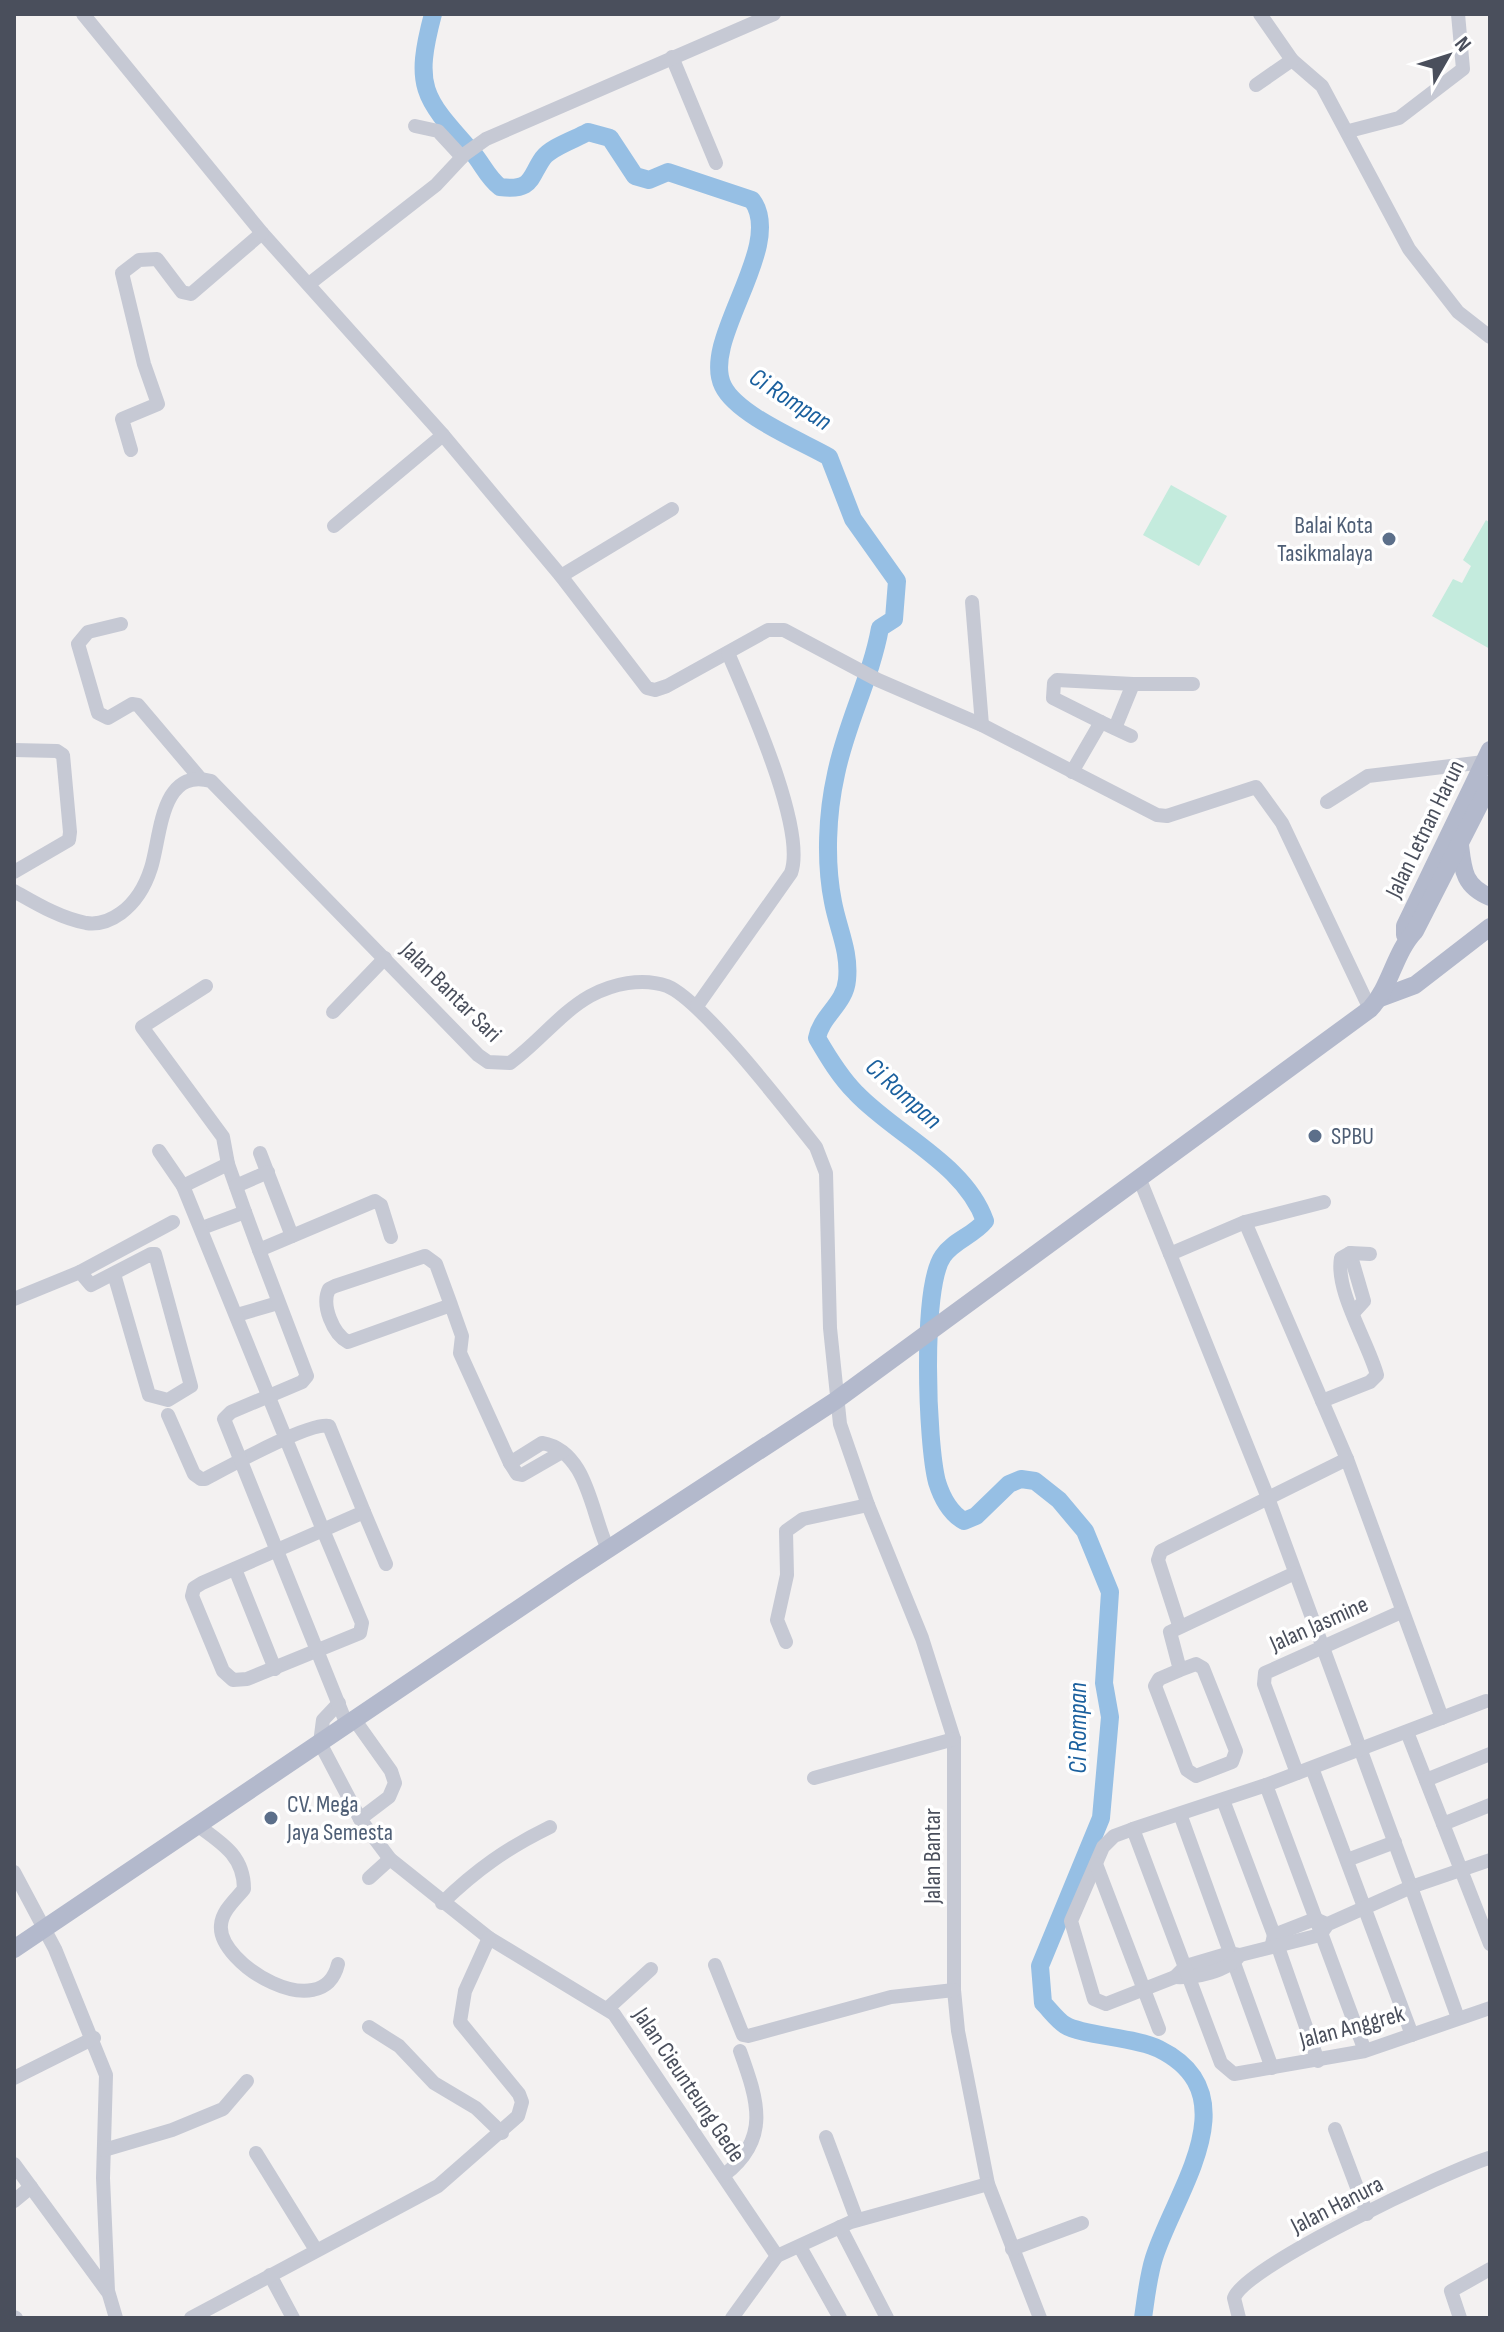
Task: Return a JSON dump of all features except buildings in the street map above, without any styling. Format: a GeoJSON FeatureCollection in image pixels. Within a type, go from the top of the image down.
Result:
{"type":"FeatureCollection","features":[{"type":"Feature","properties":{"kind":"main road","name":"Jalan Letnan Harun"},"geometry":{"type":"LineString","coordinates":[[1405,942],[1405,926],[1487,756]]}},
{"type":"Feature","properties":{"kind":"main road","name":"Jalan Letnan Harun"},"geometry":{"type":"LineString","coordinates":[[1405,942],[1415,931],[1490,784]]}},
{"type":"Feature","properties":{"kind":"main road"},"geometry":{"type":"LineString","coordinates":[[1460,842],[1463,874],[1472,888],[1490,897]]}},
{"type":"Feature","properties":{"kind":"main road"},"geometry":{"type":"LineString","coordinates":[[14,1949],[608,1549],[835,1401],[1140,1180],[1375,1003],[1415,985],[1489,928]]}},
{"type":"Feature","properties":{"kind":"main road"},"geometry":{"type":"LineString","coordinates":[[1375,1003],[1405,942]]}},
{"type":"Feature","properties":{"kind":"street"},"geometry":{"type":"LineString","coordinates":[[83,14],[262,233],[443,435],[561,576],[647,688],[655,690],[667,686],[765,631],[784,630],[878,680],[982,725],[1162,816],[1250,788],[1258,789],[1282,823],[1375,1003]]}},
{"type":"Feature","properties":{"kind":"street"},"geometry":{"type":"LineString","coordinates":[[309,284],[426,193],[467,153],[672,57],[774,14]]}},
{"type":"Feature","properties":{"kind":"street"},"geometry":{"type":"LineString","coordinates":[[1260,14],[1292,60],[1322,86],[1349,131],[1409,249],[1458,312],[1490,337]]}},
{"type":"Feature","properties":{"kind":"street"},"geometry":{"type":"LineString","coordinates":[[1349,131],[1399,118],[1463,69],[1458,14]]}},
{"type":"Feature","properties":{"kind":"street"},"geometry":{"type":"LineString","coordinates":[[672,57],[716,163]]}},
{"type":"Feature","properties":{"kind":"street"},"geometry":{"type":"LineString","coordinates":[[1256,85],[1292,60]]}},
{"type":"Feature","properties":{"kind":"street"},"geometry":{"type":"LineString","coordinates":[[415,126],[438,131],[467,153]]}},
{"type":"Feature","properties":{"kind":"street"},"geometry":{"type":"LineString","coordinates":[[131,450],[122,419],[158,404],[144,364],[122,273],[139,260],[157,259],[182,292],[191,294],[262,233]]}},
{"type":"Feature","properties":{"kind":"street"},"geometry":{"type":"LineString","coordinates":[[334,526],[443,435]]}},
{"type":"Feature","properties":{"kind":"street"},"geometry":{"type":"LineString","coordinates":[[561,576],[672,509]]}},
{"type":"Feature","properties":{"kind":"street"},"geometry":{"type":"LineString","coordinates":[[972,602],[982,725]]}},
{"type":"Feature","properties":{"kind":"street","name":"Jalan Bantar Sari"},"geometry":{"type":"LineString","coordinates":[[121,624],[88,632],[78,644],[98,713],[108,718],[132,704],[138,705],[199,777],[211,781],[478,1055],[500,1064],[510,1063],[588,997],[615,985],[644,982],[665,985],[697,1006],[804,1133],[823,1162],[835,1401]]}},
{"type":"Feature","properties":{"kind":"street"},"geometry":{"type":"LineString","coordinates":[[697,1006],[791,873],[794,863],[791,834],[779,786],[728,653]]}},
{"type":"Feature","properties":{"kind":"street"},"geometry":{"type":"LineString","coordinates":[[1074,708],[1081,681]]}},
{"type":"Feature","properties":{"kind":"street"},"geometry":{"type":"LineString","coordinates":[[1131,736],[1053,698],[1054,683],[1193,684]]}},
{"type":"Feature","properties":{"kind":"street"},"geometry":{"type":"LineString","coordinates":[[1115,728],[1133,684]]}},
{"type":"Feature","properties":{"kind":"street"},"geometry":{"type":"LineString","coordinates":[[1072,772],[1101,722]]}},
{"type":"Feature","properties":{"kind":"street"},"geometry":{"type":"LineString","coordinates":[[14,750],[57,751],[63,755],[70,832],[69,840],[60,848],[14,872]]}},
{"type":"Feature","properties":{"kind":"street"},"geometry":{"type":"LineString","coordinates":[[1327,802],[1368,776],[1487,756]]}},
{"type":"Feature","properties":{"kind":"street"},"geometry":{"type":"LineString","coordinates":[[14,891],[50,912],[87,923],[112,920],[141,891],[158,845],[166,803],[181,783],[199,777]]}},
{"type":"Feature","properties":{"kind":"street"},"geometry":{"type":"LineString","coordinates":[[333,1012],[385,958]]}},
{"type":"Feature","properties":{"kind":"street"},"geometry":{"type":"LineString","coordinates":[[206,986],[142,1026],[223,1137],[228,1164],[307,1376],[302,1382],[231,1412],[224,1419],[339,1703],[350,1722],[391,1771],[395,1783],[389,1797],[360,1819]]}},
{"type":"Feature","properties":{"kind":"street"},"geometry":{"type":"LineString","coordinates":[[159,1151],[183,1186],[202,1228],[267,1397],[286,1439],[323,1530],[363,1630],[275,1669],[240,1680],[227,1676],[192,1596],[197,1586],[279,1549],[323,1530],[364,1512]]}},
{"type":"Feature","properties":{"kind":"street"},"geometry":{"type":"LineString","coordinates":[[260,1153],[292,1236]]}},
{"type":"Feature","properties":{"kind":"street"},"geometry":{"type":"LineString","coordinates":[[183,1186],[228,1164]]}},
{"type":"Feature","properties":{"kind":"street"},"geometry":{"type":"LineString","coordinates":[[236,1186],[268,1172]]}},
{"type":"Feature","properties":{"kind":"street"},"geometry":{"type":"LineString","coordinates":[[1140,1180],[1268,1498],[1458,2018]]}},
{"type":"Feature","properties":{"kind":"street"},"geometry":{"type":"LineString","coordinates":[[259,1250],[375,1201],[381,1205],[391,1237]]}},
{"type":"Feature","properties":{"kind":"street"},"geometry":{"type":"LineString","coordinates":[[1170,1254],[1245,1222],[1324,1202]]}},
{"type":"Feature","properties":{"kind":"street"},"geometry":{"type":"LineString","coordinates":[[202,1228],[245,1212]]}},
{"type":"Feature","properties":{"kind":"street"},"geometry":{"type":"LineString","coordinates":[[14,1299],[80,1272],[173,1222]]}},
{"type":"Feature","properties":{"kind":"street"},"geometry":{"type":"LineString","coordinates":[[1245,1222],[1347,1459],[1442,1718]]}},
{"type":"Feature","properties":{"kind":"street"},"geometry":{"type":"LineString","coordinates":[[1322,1401],[1370,1382],[1377,1375],[1353,1313],[1364,1301],[1350,1253],[1370,1254]]}},
{"type":"Feature","properties":{"kind":"street"},"geometry":{"type":"LineString","coordinates":[[80,1272],[90,1286],[151,1254],[158,1258],[191,1386],[168,1400],[149,1395],[114,1274]]}},
{"type":"Feature","properties":{"kind":"street"},"geometry":{"type":"LineString","coordinates":[[451,1305],[348,1342],[338,1335],[325,1301],[329,1289],[335,1286],[425,1256],[436,1264],[451,1305],[462,1336],[460,1353],[510,1463],[542,1443],[562,1452],[582,1473],[596,1524],[608,1549]]}},
{"type":"Feature","properties":{"kind":"street"},"geometry":{"type":"LineString","coordinates":[[237,1315],[278,1303]]}},
{"type":"Feature","properties":{"kind":"street","name":"Jalan Bantar"},"geometry":{"type":"LineString","coordinates":[[835,1401],[868,1505],[922,1638],[954,1739],[954,1990],[958,2031],[988,2184],[1040,2318]]}},
{"type":"Feature","properties":{"kind":"street"},"geometry":{"type":"LineString","coordinates":[[168,1415],[197,1478],[205,1479],[317,1425],[329,1426],[386,1564]]}},
{"type":"Feature","properties":{"kind":"street"},"geometry":{"type":"LineString","coordinates":[[1179,1625],[1158,1555],[1347,1459]]}},
{"type":"Feature","properties":{"kind":"street"},"geometry":{"type":"LineString","coordinates":[[786,1642],[777,1620],[787,1575],[786,1531],[803,1519],[868,1505]]}},
{"type":"Feature","properties":{"kind":"street"},"geometry":{"type":"LineString","coordinates":[[235,1569],[275,1669]]}},
{"type":"Feature","properties":{"kind":"street"},"geometry":{"type":"LineString","coordinates":[[1180,1670],[1169,1635],[1179,1625],[1295,1573]]}},
{"type":"Feature","properties":{"kind":"street","name":"Jalan Jasmine"},"geometry":{"type":"LineString","coordinates":[[1297,1773],[1264,1684],[1265,1673],[1401,1612]]}},
{"type":"Feature","properties":{"kind":"street"},"geometry":{"type":"LineString","coordinates":[[1196,1664],[1203,1668],[1236,1756],[1232,1762],[1196,1776],[1187,1770],[1155,1686],[1159,1679],[1180,1670],[1196,1664]]}},
{"type":"Feature","properties":{"kind":"street"},"geometry":{"type":"LineString","coordinates":[[1486,1701],[1266,1785],[1108,1840],[1071,1921],[1094,1999],[1106,2004],[1321,1926],[1411,1887],[1463,1872],[1490,1860]]}},
{"type":"Feature","properties":{"kind":"street"},"geometry":{"type":"LineString","coordinates":[[320,1743],[323,1720],[339,1703]]}},
{"type":"Feature","properties":{"kind":"street"},"geometry":{"type":"LineString","coordinates":[[1407,1732],[1463,1872],[1485,1913],[1490,1944]]}},
{"type":"Feature","properties":{"kind":"street"},"geometry":{"type":"LineString","coordinates":[[814,1778],[954,1739]]}},
{"type":"Feature","properties":{"kind":"street","name":"Jalan Cieunteung Gede"},"geometry":{"type":"LineString","coordinates":[[320,1743],[360,1819],[390,1859],[489,1938],[607,2009],[628,2031],[777,2256]]}},
{"type":"Feature","properties":{"kind":"street"},"geometry":{"type":"LineString","coordinates":[[1426,1780],[1490,1754]]}},
{"type":"Feature","properties":{"kind":"street"},"geometry":{"type":"LineString","coordinates":[[1312,1768],[1412,2035]]}},
{"type":"Feature","properties":{"kind":"street"},"geometry":{"type":"LineString","coordinates":[[1266,1785],[1365,2051]]}},
{"type":"Feature","properties":{"kind":"street"},"geometry":{"type":"LineString","coordinates":[[1223,1800],[1318,2061]]}},
{"type":"Feature","properties":{"kind":"street"},"geometry":{"type":"LineString","coordinates":[[1443,1824],[1490,1805]]}},
{"type":"Feature","properties":{"kind":"street"},"geometry":{"type":"LineString","coordinates":[[1180,1814],[1272,2068]]}},
{"type":"Feature","properties":{"kind":"street"},"geometry":{"type":"LineString","coordinates":[[197,1825],[224,1844],[244,1873],[244,1889],[223,1915],[220,1929],[225,1944],[242,1962],[283,1988],[302,1993],[325,1986],[335,1977],[338,1964]]}},
{"type":"Feature","properties":{"kind":"street"},"geometry":{"type":"LineString","coordinates":[[442,1903],[480,1866],[550,1827]]}},
{"type":"Feature","properties":{"kind":"street"},"geometry":{"type":"LineString","coordinates":[[1133,1829],[1183,1974]]}},
{"type":"Feature","properties":{"kind":"street"},"geometry":{"type":"LineString","coordinates":[[1347,1860],[1395,1842]]}},
{"type":"Feature","properties":{"kind":"street"},"geometry":{"type":"LineString","coordinates":[[369,1878],[390,1859]]}},
{"type":"Feature","properties":{"kind":"street"},"geometry":{"type":"LineString","coordinates":[[1096,1864],[1159,2029]]}},
{"type":"Feature","properties":{"kind":"street"},"geometry":{"type":"LineString","coordinates":[[14,1872],[45,1929],[94,2038],[106,2075],[104,2150],[108,2291],[116,2318]]}},
{"type":"Feature","properties":{"kind":"street"},"geometry":{"type":"LineString","coordinates":[[191,2318],[438,2186],[518,2116],[522,2102],[519,2094],[460,2022],[467,1984],[489,1938]]}},
{"type":"Feature","properties":{"kind":"street"},"geometry":{"type":"LineString","coordinates":[[715,1965],[733,2016],[743,2035],[748,2036],[891,1997],[954,1990]]}},
{"type":"Feature","properties":{"kind":"street"},"geometry":{"type":"LineString","coordinates":[[607,2009],[651,1969]]}},
{"type":"Feature","properties":{"kind":"street","name":"Jalan Anggrek"},"geometry":{"type":"LineString","coordinates":[[1183,1974],[1224,2068],[1234,2074],[1365,2051],[1490,2008]]}},
{"type":"Feature","properties":{"kind":"street"},"geometry":{"type":"LineString","coordinates":[[369,2027],[399,2046],[434,2083],[476,2108],[502,2133]]}},
{"type":"Feature","properties":{"kind":"street"},"geometry":{"type":"LineString","coordinates":[[14,2078],[94,2038]]}},
{"type":"Feature","properties":{"kind":"street"},"geometry":{"type":"LineString","coordinates":[[724,2175],[745,2159],[756,2136],[754,2101],[740,2051]]}},
{"type":"Feature","properties":{"kind":"street"},"geometry":{"type":"LineString","coordinates":[[104,2150],[172,2130],[223,2109],[247,2081]]}},
{"type":"Feature","properties":{"kind":"street"},"geometry":{"type":"LineString","coordinates":[[1335,2129],[1367,2214]]}},
{"type":"Feature","properties":{"kind":"street"},"geometry":{"type":"LineString","coordinates":[[826,2137],[857,2220]]}},
{"type":"Feature","properties":{"kind":"street"},"geometry":{"type":"LineString","coordinates":[[256,2153],[316,2250]]}},
{"type":"Feature","properties":{"kind":"street","name":"Jalan Hanura"},"geometry":{"type":"LineString","coordinates":[[1239,2318],[1234,2298],[1241,2285],[1292,2253],[1458,2167],[1490,2159]]}},
{"type":"Feature","properties":{"kind":"street"},"geometry":{"type":"LineString","coordinates":[[14,2164],[108,2291]]}},
{"type":"Feature","properties":{"kind":"street"},"geometry":{"type":"LineString","coordinates":[[732,2318],[777,2256],[857,2220],[988,2184]]}},
{"type":"Feature","properties":{"kind":"street"},"geometry":{"type":"LineString","coordinates":[[14,2201],[31,2187]]}},
{"type":"Feature","properties":{"kind":"street"},"geometry":{"type":"LineString","coordinates":[[1012,2249],[1082,2223]]}},
{"type":"Feature","properties":{"kind":"street"},"geometry":{"type":"LineString","coordinates":[[840,2227],[887,2318]]}},
{"type":"Feature","properties":{"kind":"street"},"geometry":{"type":"LineString","coordinates":[[800,2247],[840,2318]]}},
{"type":"Feature","properties":{"kind":"street"},"geometry":{"type":"LineString","coordinates":[[1460,2318],[1451,2291],[1490,2269]]}},
{"type":"Feature","properties":{"kind":"street"},"geometry":{"type":"LineString","coordinates":[[270,2275],[293,2318]]}},
{"type":"Feature","properties":{"kind":"green space"},"geometry":{"type":"Polygon","coordinates":[[[1171,485],[1227,516],[1199,566],[1143,535],[1171,485]]]}},
{"type":"Feature","properties":{"kind":"green space"},"geometry":{"type":"Polygon","coordinates":[[[1486,520],[1490,523],[1490,649],[1432,616],[1453,579],[1462,583],[1471,566],[1463,560],[1486,520]]]}},
{"type":"Feature","properties":{"kind":"waterway","name":"Ci Rompan"},"geometry":{"type":"LineString","coordinates":[[433,14],[424,60],[427,91],[443,119],[500,187],[519,187],[529,182],[547,154],[588,132],[610,138],[635,176],[649,180],[668,172],[752,200],[760,219],[759,242],[723,344],[719,367],[723,386],[730,397],[755,417],[829,457],[853,519],[897,581],[894,619],[880,628],[871,665],[840,755],[833,789],[828,838],[829,871],[845,950],[847,980],[842,996],[823,1023],[817,1038],[856,1093],[962,1183],[985,1221],[943,1256],[931,1299],[928,1366],[931,1435],[933,1463],[944,1499],[964,1521],[976,1516],[1009,1484],[1021,1479],[1035,1481],[1059,1500],[1085,1531],[1110,1592],[1104,1683],[1110,1717],[1101,1818],[1040,1966],[1043,2003],[1062,2023],[1083,2032],[1159,2049],[1186,2069],[1200,2092],[1204,2118],[1199,2146],[1154,2258],[1143,2318]]}},
{"type":"Feature","properties":{"kind":"place","name":"Balai Kota Tasikmalaya"},"geometry":{"type":"Point","coordinates":[1389,539]}},
{"type":"Feature","properties":{"kind":"place","name":"SPBU"},"geometry":{"type":"Point","coordinates":[1315,1136]}},
{"type":"Feature","properties":{"kind":"place","name":"CV. Mega Jaya Semesta"},"geometry":{"type":"Point","coordinates":[271,1818]}}]}
